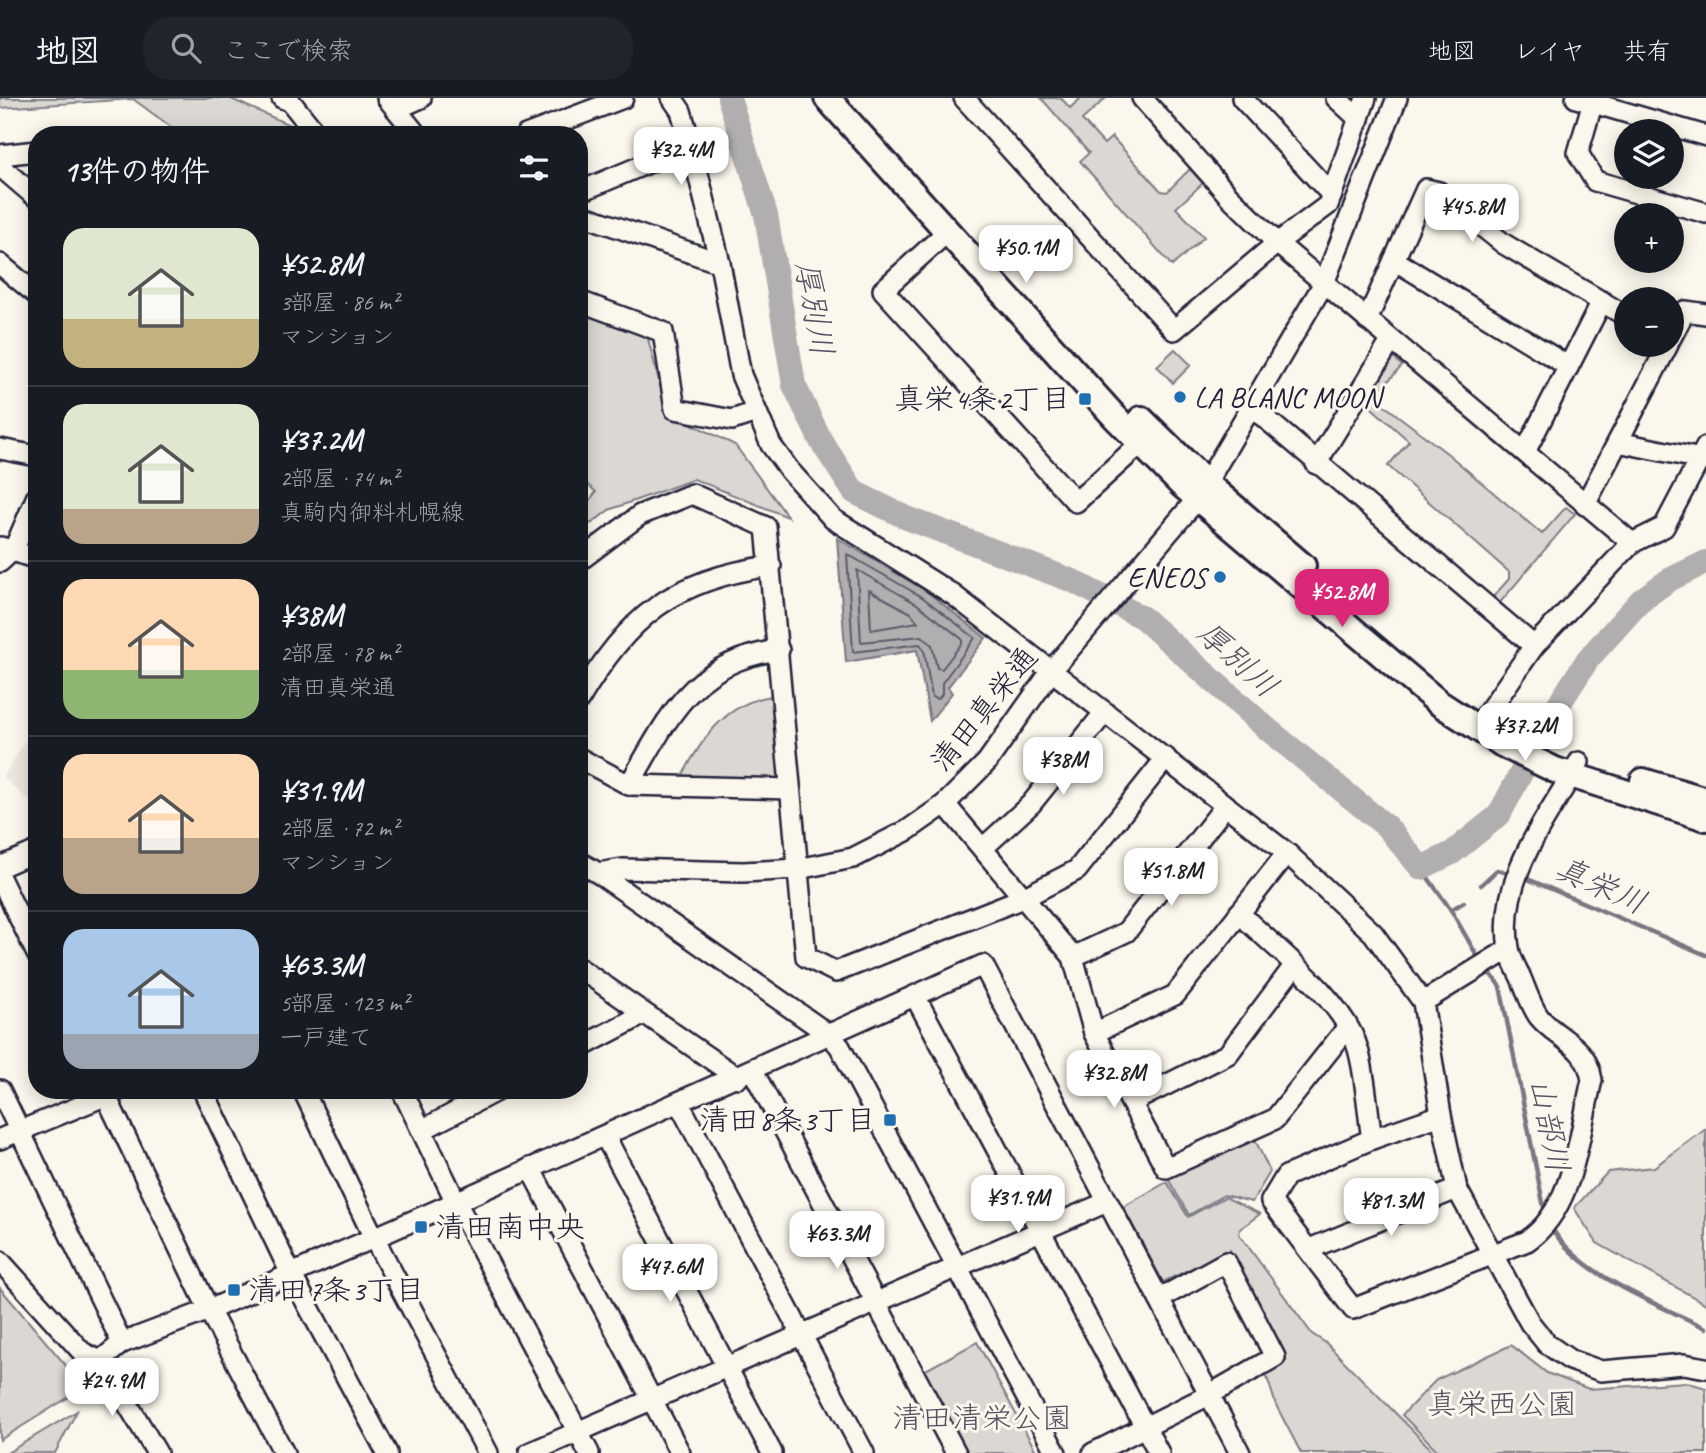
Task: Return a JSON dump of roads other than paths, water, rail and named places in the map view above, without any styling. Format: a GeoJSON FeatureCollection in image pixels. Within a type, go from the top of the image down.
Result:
{"type":"FeatureCollection","features":[{"type":"Feature","properties":{"kind":"main road"},"geometry":{"type":"LineString","coordinates":[[827,98],[1140,443],[1202,491],[1439,704],[1566,766],[1706,818]]}},
{"type":"Feature","properties":{"kind":"main road"},"geometry":{"type":"LineString","coordinates":[[848,98],[1202,491]]}},
{"type":"Feature","properties":{"kind":"main road"},"geometry":{"type":"LineString","coordinates":[[1566,766],[1706,800]]}},
{"type":"Feature","properties":{"kind":"street"},"geometry":{"type":"LineString","coordinates":[[282,98],[290,101],[310,126]]}},
{"type":"Feature","properties":{"kind":"street"},"geometry":{"type":"LineString","coordinates":[[411,126],[392,103],[421,98]]}},
{"type":"Feature","properties":{"kind":"street"},"geometry":{"type":"LineString","coordinates":[[550,126],[623,98]]}},
{"type":"Feature","properties":{"kind":"street"},"geometry":{"type":"LineString","coordinates":[[672,98],[681,111],[691,145],[720,263],[741,375],[771,446],[833,519],[952,594],[1167,758],[1287,853],[1373,933],[1423,1002],[1441,1115],[1457,1189],[1530,1323],[1547,1343],[1570,1360],[1601,1371],[1685,1364],[1706,1368]]}},
{"type":"Feature","properties":{"kind":"street"},"geometry":{"type":"LineString","coordinates":[[964,98],[1174,330],[1277,243],[1328,205],[1366,98]]}},
{"type":"Feature","properties":{"kind":"street"},"geometry":{"type":"LineString","coordinates":[[1142,98],[1229,196],[1277,243],[1632,543]]}},
{"type":"Feature","properties":{"kind":"street"},"geometry":{"type":"LineString","coordinates":[[1242,98],[1332,195]]}},
{"type":"Feature","properties":{"kind":"street"},"geometry":{"type":"LineString","coordinates":[[1336,98],[1359,119]]}},
{"type":"Feature","properties":{"kind":"street","name":"清田真栄通"},"geometry":{"type":"LineString","coordinates":[[588,866],[743,872],[798,869],[853,858],[908,830],[945,804],[987,762],[1052,670],[1202,491],[1324,283],[1398,98]]}},
{"type":"Feature","properties":{"kind":"street"},"geometry":{"type":"LineString","coordinates":[[1706,136],[1588,100],[1578,153],[1595,181],[1706,213]]}},
{"type":"Feature","properties":{"kind":"street"},"geometry":{"type":"LineString","coordinates":[[588,188],[691,145]]}},
{"type":"Feature","properties":{"kind":"street"},"geometry":{"type":"LineString","coordinates":[[28,154],[0,165],[28,190]]}},
{"type":"Feature","properties":{"kind":"street"},"geometry":{"type":"LineString","coordinates":[[1367,320],[1426,189],[1440,192],[1504,244],[1614,309]]}},
{"type":"Feature","properties":{"kind":"street"},"geometry":{"type":"LineString","coordinates":[[588,217],[720,263]]}},
{"type":"Feature","properties":{"kind":"street"},"geometry":{"type":"LineString","coordinates":[[947,232],[883,290],[1076,502],[1140,443]]}},
{"type":"Feature","properties":{"kind":"street"},"geometry":{"type":"LineString","coordinates":[[1394,260],[1568,366]]}},
{"type":"Feature","properties":{"kind":"street"},"geometry":{"type":"LineString","coordinates":[[0,264],[28,287]]}},
{"type":"Feature","properties":{"kind":"street"},"geometry":{"type":"LineString","coordinates":[[1525,452],[1602,302]]}},
{"type":"Feature","properties":{"kind":"street"},"geometry":{"type":"LineString","coordinates":[[588,304],[663,332],[675,409],[732,420],[756,412]]}},
{"type":"Feature","properties":{"kind":"street"},"geometry":{"type":"LineString","coordinates":[[1684,314],[1706,314]]}},
{"type":"Feature","properties":{"kind":"street"},"geometry":{"type":"LineString","coordinates":[[1316,464],[1391,341]]}},
{"type":"Feature","properties":{"kind":"street"},"geometry":{"type":"LineString","coordinates":[[1585,505],[1662,357]]}},
{"type":"Feature","properties":{"kind":"street"},"geometry":{"type":"LineString","coordinates":[[1252,407],[1316,464],[1534,646]]}},
{"type":"Feature","properties":{"kind":"street"},"geometry":{"type":"LineString","coordinates":[[1480,722],[1534,646],[1632,543],[1664,527],[1704,456],[1618,442]]}},
{"type":"Feature","properties":{"kind":"street"},"geometry":{"type":"LineString","coordinates":[[0,449],[28,454]]}},
{"type":"Feature","properties":{"kind":"street"},"geometry":{"type":"LineString","coordinates":[[588,554],[640,515],[692,494],[766,527],[806,957],[836,972],[1023,898],[1077,870],[1167,758]]}},
{"type":"Feature","properties":{"kind":"street"},"geometry":{"type":"LineString","coordinates":[[28,512],[5,553],[28,557]]}},
{"type":"Feature","properties":{"kind":"street"},"geometry":{"type":"LineString","coordinates":[[588,685],[601,663],[626,632],[676,592],[729,571],[771,566]]}},
{"type":"Feature","properties":{"kind":"street"},"geometry":{"type":"LineString","coordinates":[[629,785],[676,705],[701,679],[737,659],[779,650]]}},
{"type":"Feature","properties":{"kind":"street"},"geometry":{"type":"LineString","coordinates":[[983,848],[1031,804],[1105,712]]}},
{"type":"Feature","properties":{"kind":"street"},"geometry":{"type":"LineString","coordinates":[[588,763],[629,785],[790,789]]}},
{"type":"Feature","properties":{"kind":"street"},"geometry":{"type":"LineString","coordinates":[[1441,1115],[1372,1139],[1286,1176],[1271,1201],[1353,1309],[1527,1241],[1540,1232],[1558,1205],[1567,1184],[1592,1080],[1590,1063],[1581,1051],[1538,1015],[1504,951],[1512,891],[1523,858],[1566,766]]}},
{"type":"Feature","properties":{"kind":"street"},"geometry":{"type":"LineString","coordinates":[[945,804],[1073,957],[1094,1033],[1166,1168],[1275,1119],[1347,1028]]}},
{"type":"Feature","properties":{"kind":"street"},"geometry":{"type":"LineString","coordinates":[[1073,957],[1126,932],[1226,805]]}},
{"type":"Feature","properties":{"kind":"street"},"geometry":{"type":"LineString","coordinates":[[1094,1033],[1175,995],[1287,853]]}},
{"type":"Feature","properties":{"kind":"street"},"geometry":{"type":"LineString","coordinates":[[0,867],[28,855]]}},
{"type":"Feature","properties":{"kind":"street"},"geometry":{"type":"LineString","coordinates":[[588,869],[831,1036],[840,1047],[1056,1453]]}},
{"type":"Feature","properties":{"kind":"street"},"geometry":{"type":"LineString","coordinates":[[0,878],[28,936]]}},
{"type":"Feature","properties":{"kind":"street"},"geometry":{"type":"LineString","coordinates":[[1239,914],[1322,990],[1347,1028],[1358,1047],[1372,1139]]}},
{"type":"Feature","properties":{"kind":"street"},"geometry":{"type":"LineString","coordinates":[[1423,1002],[1504,951]]}},
{"type":"Feature","properties":{"kind":"street"},"geometry":{"type":"LineString","coordinates":[[100,1361],[122,1343],[209,1310],[374,1238],[831,1036],[983,965],[1240,1453]]}},
{"type":"Feature","properties":{"kind":"street"},"geometry":{"type":"LineString","coordinates":[[1132,1101],[1227,1054],[1294,966]]}},
{"type":"Feature","properties":{"kind":"street"},"geometry":{"type":"LineString","coordinates":[[588,974],[645,1014],[746,1074],[876,1301],[956,1453]]}},
{"type":"Feature","properties":{"kind":"street"},"geometry":{"type":"LineString","coordinates":[[915,996],[1158,1453]]}},
{"type":"Feature","properties":{"kind":"street"},"geometry":{"type":"LineString","coordinates":[[588,1043],[645,1014]]}},
{"type":"Feature","properties":{"kind":"street"},"geometry":{"type":"LineString","coordinates":[[0,1090],[122,1343]]}},
{"type":"Feature","properties":{"kind":"street"},"geometry":{"type":"LineString","coordinates":[[0,1139],[93,1099]]}},
{"type":"Feature","properties":{"kind":"street"},"geometry":{"type":"LineString","coordinates":[[112,1099],[209,1310],[284,1453]]}},
{"type":"Feature","properties":{"kind":"street"},"geometry":{"type":"LineString","coordinates":[[207,1099],[291,1274],[387,1453]]}},
{"type":"Feature","properties":{"kind":"street"},"geometry":{"type":"LineString","coordinates":[[307,1099],[374,1238],[488,1453]]}},
{"type":"Feature","properties":{"kind":"street"},"geometry":{"type":"LineString","coordinates":[[406,1099],[456,1202],[589,1453]]}},
{"type":"Feature","properties":{"kind":"street"},"geometry":{"type":"LineString","coordinates":[[422,1130],[481,1099]]}},
{"type":"Feature","properties":{"kind":"street"},"geometry":{"type":"LineString","coordinates":[[679,1103],[864,1453]]}},
{"type":"Feature","properties":{"kind":"street"},"geometry":{"type":"LineString","coordinates":[[605,1136],[772,1453]]}},
{"type":"Feature","properties":{"kind":"street"},"geometry":{"type":"LineString","coordinates":[[530,1168],[680,1453]]}},
{"type":"Feature","properties":{"kind":"street"},"geometry":{"type":"LineString","coordinates":[[1309,1249],[1457,1189]]}},
{"type":"Feature","properties":{"kind":"street"},"geometry":{"type":"LineString","coordinates":[[530,1453],[1107,1202]]}},
{"type":"Feature","properties":{"kind":"street"},"geometry":{"type":"LineString","coordinates":[[0,1261],[82,1352],[100,1361],[157,1453]]}},
{"type":"Feature","properties":{"kind":"street"},"geometry":{"type":"LineString","coordinates":[[1093,1453],[1209,1395],[1275,1357],[1226,1262],[1159,1299]]}},
{"type":"Feature","properties":{"kind":"water"},"geometry":{"type":"Polygon","coordinates":[[[837,538],[926,591],[986,638],[948,687],[952,693],[930,721],[917,650],[846,662],[837,538]]]}},
{"type":"Feature","properties":{"kind":"waterway","name":"厚別川"},"geometry":{"type":"LineString","coordinates":[[729,98],[766,215],[794,385],[821,441],[854,492],[907,518],[1073,581],[1143,618],[1265,727],[1387,827],[1421,868],[1452,853],[1499,815],[1550,718],[1588,659],[1641,600],[1669,580],[1706,562]]}},
{"type":"Feature","properties":{"kind":"waterway","name":"山部川"},"geometry":{"type":"LineString","coordinates":[[1421,868],[1451,910],[1480,961]]}},
{"type":"Feature","properties":{"kind":"waterway","name":"真栄川"},"geometry":{"type":"LineString","coordinates":[[1481,885],[1497,870],[1512,874]]}},
{"type":"Feature","properties":{"kind":"waterway","name":"真栄川"},"geometry":{"type":"LineString","coordinates":[[1523,877],[1706,955]]}},
{"type":"Feature","properties":{"kind":"waterway","name":"真栄川"},"geometry":{"type":"LineString","coordinates":[[1451,910],[1464,902]]}},
{"type":"Feature","properties":{"kind":"waterway","name":"山部川"},"geometry":{"type":"LineString","coordinates":[[1486,968],[1500,986],[1545,1213]]}},
{"type":"Feature","properties":{"kind":"waterway","name":"山部川"},"geometry":{"type":"LineString","coordinates":[[1551,1227],[1580,1260],[1600,1274],[1706,1328]]}},
{"type":"Feature","properties":{"kind":"place","name":"LA BLANC MOON"},"geometry":{"type":"Point","coordinates":[1180,397]}},
{"type":"Feature","properties":{"kind":"place","name":"真栄4条2丁目"},"geometry":{"type":"Point","coordinates":[1085,399]}},
{"type":"Feature","properties":{"kind":"place","name":"ENEOS"},"geometry":{"type":"Point","coordinates":[1220,577]}},
{"type":"Feature","properties":{"kind":"place","name":"清田8条3丁目"},"geometry":{"type":"Point","coordinates":[890,1120]}},
{"type":"Feature","properties":{"kind":"place","name":"清田南中央"},"geometry":{"type":"Point","coordinates":[421,1227]}},
{"type":"Feature","properties":{"kind":"place","name":"清田7条3丁目"},"geometry":{"type":"Point","coordinates":[234,1290]}},
{"type":"Feature","properties":{"kind":"park label","name":"真栄西公園"},"geometry":{"type":"Point","coordinates":[1502,1404]}},
{"type":"Feature","properties":{"kind":"park label","name":"清田清栄公園"},"geometry":{"type":"Point","coordinates":[982,1418]}}]}
